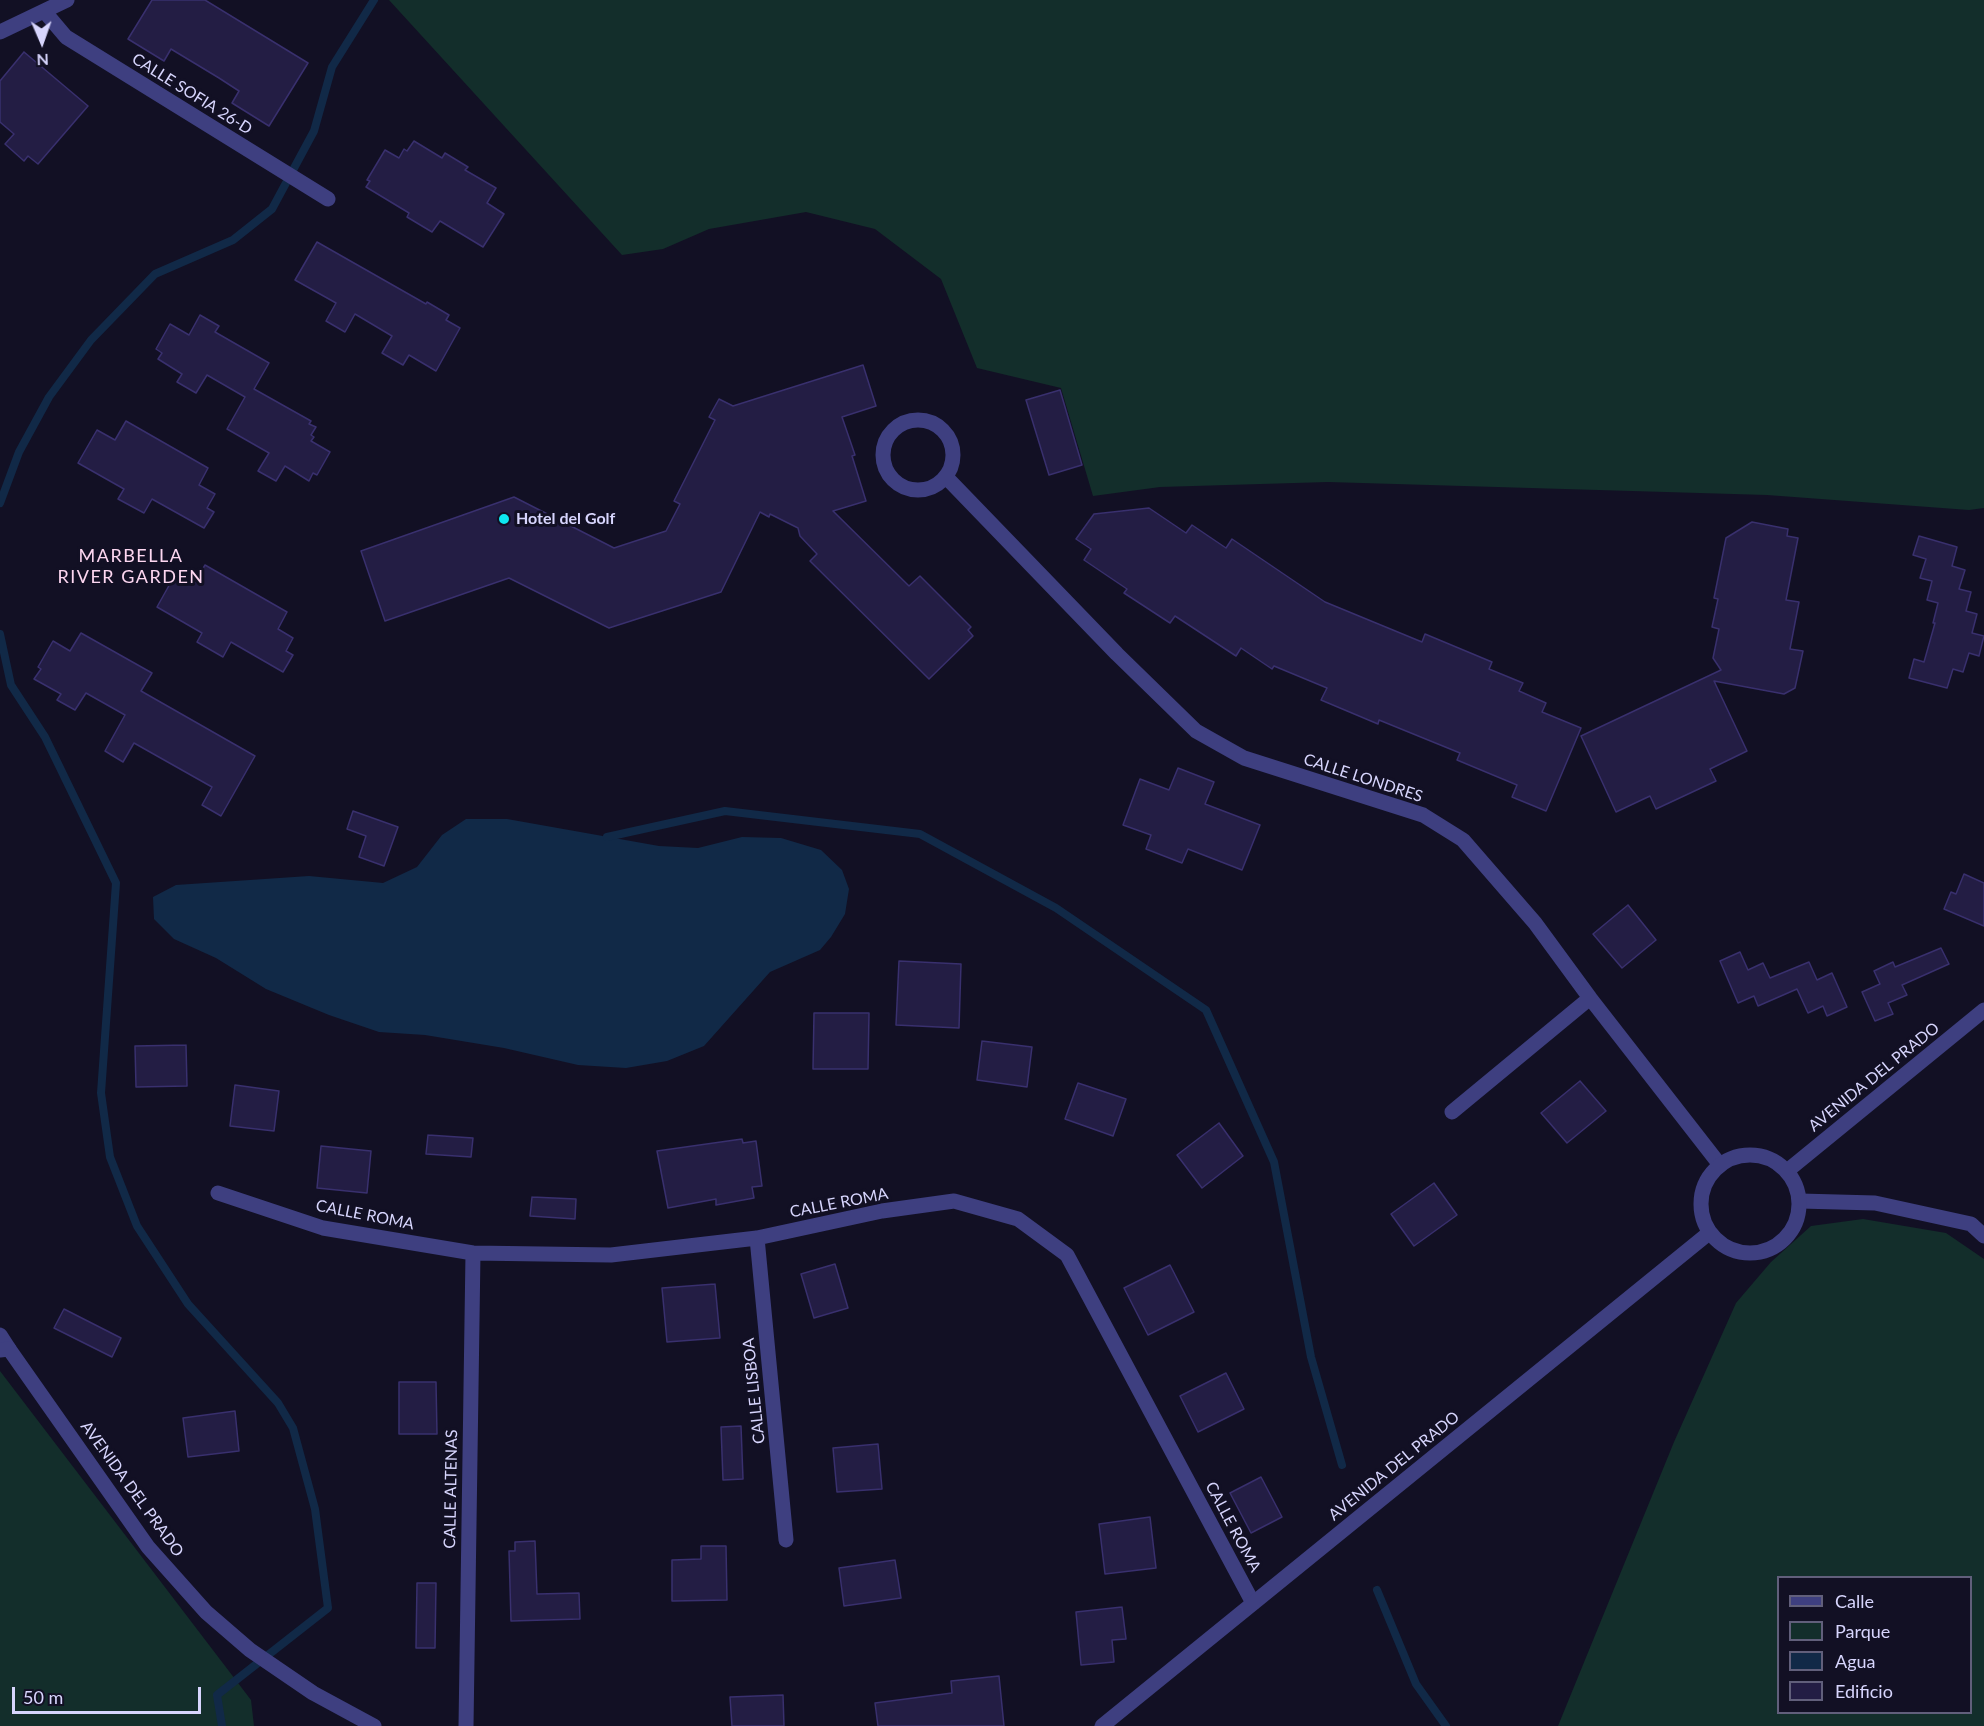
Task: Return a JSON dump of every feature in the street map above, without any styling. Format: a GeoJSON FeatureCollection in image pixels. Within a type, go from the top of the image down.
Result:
{"type":"FeatureCollection","features":[{"type":"Feature","properties":{"kind":"street"},"geometry":{"type":"LineString","coordinates":[[0,32],[67,0]]}},
{"type":"Feature","properties":{"kind":"street","name":"CALLE SOFIA 26-D"},"geometry":{"type":"LineString","coordinates":[[44,11],[66,37],[328,199]]}},
{"type":"Feature","properties":{"kind":"street"},"geometry":{"type":"LineString","coordinates":[[916,419],[937,424],[951,439],[954,459],[947,478],[930,489],[910,490],[892,480],[882,462],[885,441],[897,425],[916,419]]}},
{"type":"Feature","properties":{"kind":"street","name":"CALLE LONDRES"},"geometry":{"type":"LineString","coordinates":[[947,478],[1196,731],[1244,759],[1423,815],[1463,840],[1535,923],[1590,998],[1720,1165]]}},
{"type":"Feature","properties":{"kind":"street"},"geometry":{"type":"LineString","coordinates":[[1452,1112],[1590,998]]}},
{"type":"Feature","properties":{"kind":"street","name":"AVENIDA DEL PRADO"},"geometry":{"type":"LineString","coordinates":[[1786,1171],[1984,1010]]}},
{"type":"Feature","properties":{"kind":"street"},"geometry":{"type":"LineString","coordinates":[[1742,1155],[1758,1156],[1766,1157],[1786,1171],[1796,1185],[1800,1201],[1796,1222],[1785,1240],[1767,1251],[1745,1254],[1725,1247],[1709,1233],[1702,1215],[1701,1197],[1707,1179],[1720,1165],[1742,1155]]}},
{"type":"Feature","properties":{"kind":"street","name":"CALLE ROMA"},"geometry":{"type":"LineString","coordinates":[[219,1193],[322,1228],[473,1253],[611,1255],[757,1238],[882,1211],[954,1201],[1018,1219],[1067,1255],[1253,1603]]}},
{"type":"Feature","properties":{"kind":"street"},"geometry":{"type":"LineString","coordinates":[[1800,1201],[1875,1203],[1971,1224],[1984,1236]]}},
{"type":"Feature","properties":{"kind":"street","name":"AVENIDA DEL PRADO"},"geometry":{"type":"LineString","coordinates":[[1102,1726],[1709,1233]]}},
{"type":"Feature","properties":{"kind":"street","name":"CALLE LISBOA"},"geometry":{"type":"LineString","coordinates":[[757,1238],[786,1540]]}},
{"type":"Feature","properties":{"kind":"street","name":"CALLE ALTENAS"},"geometry":{"type":"LineString","coordinates":[[466,1726],[473,1253]]}},
{"type":"Feature","properties":{"kind":"street","name":"AVENIDA DEL PRADO"},"geometry":{"type":"LineString","coordinates":[[0,1335],[4,1349],[148,1547],[206,1612],[250,1650],[313,1693],[374,1726]]}},
{"type":"Feature","properties":{"kind":"green space"},"geometry":{"type":"Polygon","coordinates":[[[389,0],[1984,0],[1984,508],[1969,510],[1767,495],[1328,482],[1160,487],[1093,496],[1061,388],[977,368],[941,279],[875,229],[806,212],[709,229],[663,249],[622,255],[389,0]]]}},
{"type":"Feature","properties":{"kind":"green space"},"geometry":{"type":"Polygon","coordinates":[[[1863,1219],[1946,1233],[1984,1259],[1984,1726],[1558,1726],[1674,1442],[1736,1303],[1771,1262],[1811,1226],[1863,1219]]]}},
{"type":"Feature","properties":{"kind":"green space"},"geometry":{"type":"Polygon","coordinates":[[[0,1371],[251,1700],[254,1726],[0,1726],[0,1371]]]}},
{"type":"Feature","properties":{"kind":"water"},"geometry":{"type":"Polygon","coordinates":[[[466,819],[507,819],[659,846],[698,848],[742,837],[781,838],[821,850],[842,870],[849,889],[845,914],[820,950],[770,972],[704,1046],[667,1061],[626,1068],[578,1065],[504,1048],[425,1035],[379,1032],[329,1015],[266,989],[216,958],[174,939],[154,919],[153,897],[176,885],[309,876],[383,883],[417,867],[442,835],[466,819]]]}},
{"type":"Feature","properties":{"kind":"building"},"geometry":{"type":"Polygon","coordinates":[[[152,0],[205,0],[308,63],[269,126],[232,103],[239,91],[219,78],[171,49],[164,61],[128,39],[152,0]]]}},
{"type":"Feature","properties":{"kind":"building"},"geometry":{"type":"Polygon","coordinates":[[[24,52],[88,106],[38,164],[28,156],[24,161],[5,144],[14,134],[0,122],[0,81],[24,52]]]}},
{"type":"Feature","properties":{"kind":"building"},"geometry":{"type":"Polygon","coordinates":[[[414,141],[442,158],[445,153],[468,167],[465,170],[496,188],[487,203],[504,214],[483,247],[440,221],[432,232],[407,217],[409,213],[366,187],[370,181],[367,180],[385,150],[399,158],[404,149],[407,151],[414,141]]]}},
{"type":"Feature","properties":{"kind":"building"},"geometry":{"type":"Polygon","coordinates":[[[317,242],[449,315],[446,320],[460,328],[436,371],[409,355],[403,365],[382,353],[392,336],[355,314],[345,332],[326,321],[336,303],[295,280],[317,242]]]}},
{"type":"Feature","properties":{"kind":"building"},"geometry":{"type":"Polygon","coordinates":[[[200,315],[219,326],[215,332],[269,363],[254,389],[311,421],[309,424],[316,427],[311,435],[314,437],[311,441],[330,452],[317,475],[313,473],[309,481],[285,466],[276,481],[258,471],[269,453],[227,429],[245,397],[207,375],[196,393],[177,382],[182,374],[158,359],[162,353],[156,349],[170,324],[189,335],[200,315]]]}},
{"type":"Feature","properties":{"kind":"building","name":"Hotel del Golf"},"geometry":{"type":"Polygon","coordinates":[[[863,365],[876,406],[842,417],[855,455],[852,456],[866,501],[833,511],[909,586],[920,576],[971,627],[968,630],[973,636],[929,679],[810,561],[817,554],[800,536],[798,528],[770,514],[769,517],[760,512],[721,592],[609,628],[509,578],[385,621],[361,551],[514,497],[614,548],[666,531],[680,504],[674,501],[715,420],[709,417],[719,399],[733,406],[863,365]]]}},
{"type":"Feature","properties":{"kind":"building"},"geometry":{"type":"Polygon","coordinates":[[[1060,390],[1082,465],[1049,475],[1026,400],[1060,390]]]}},
{"type":"Feature","properties":{"kind":"building"},"geometry":{"type":"Polygon","coordinates":[[[126,421],[208,468],[199,485],[215,494],[207,508],[214,512],[204,528],[152,499],[144,513],[118,499],[124,489],[78,463],[97,430],[115,440],[126,421]]]}},
{"type":"Feature","properties":{"kind":"building"},"geometry":{"type":"Polygon","coordinates":[[[1149,508],[1186,533],[1192,525],[1226,548],[1232,539],[1325,602],[1422,642],[1425,634],[1492,662],[1489,669],[1523,683],[1519,691],[1546,703],[1542,712],[1581,728],[1546,811],[1512,797],[1517,785],[1457,760],[1460,753],[1379,720],[1378,724],[1321,700],[1327,688],[1274,666],[1272,669],[1241,648],[1236,656],[1175,616],[1170,623],[1124,593],[1127,589],[1084,560],[1091,549],[1076,539],[1094,514],[1149,508]]]}},
{"type":"Feature","properties":{"kind":"building"},"geometry":{"type":"Polygon","coordinates":[[[1752,522],[1788,529],[1787,536],[1798,538],[1786,600],[1799,602],[1790,649],[1803,651],[1795,688],[1784,694],[1714,681],[1747,751],[1710,769],[1716,781],[1656,809],[1650,796],[1616,812],[1581,736],[1721,670],[1713,658],[1719,629],[1712,627],[1718,599],[1714,598],[1726,538],[1752,522]]]}},
{"type":"Feature","properties":{"kind":"building"},"geometry":{"type":"Polygon","coordinates":[[[1919,536],[1957,547],[1952,566],[1965,570],[1959,589],[1971,592],[1966,611],[1977,614],[1972,633],[1984,636],[1979,656],[1969,653],[1963,672],[1953,669],[1947,688],[1909,678],[1914,659],[1924,662],[1938,603],[1927,600],[1932,581],[1920,578],[1926,559],[1913,555],[1919,536]]]}},
{"type":"Feature","properties":{"kind":"building"},"geometry":{"type":"Polygon","coordinates":[[[205,565],[287,612],[278,629],[293,638],[286,651],[293,655],[283,672],[231,642],[223,657],[197,642],[202,633],[157,607],[176,573],[194,584],[205,565]]]}},
{"type":"Feature","properties":{"kind":"building"},"geometry":{"type":"Polygon","coordinates":[[[81,633],[152,673],[141,691],[255,756],[221,816],[202,805],[212,787],[134,743],[123,762],[105,751],[125,715],[86,693],[75,710],[57,700],[61,694],[34,679],[53,641],[70,651],[81,633]]]}},
{"type":"Feature","properties":{"kind":"building"},"geometry":{"type":"Polygon","coordinates":[[[1178,768],[1214,782],[1205,804],[1260,825],[1242,870],[1188,849],[1182,863],[1146,849],[1151,835],[1123,825],[1140,779],[1169,790],[1178,768]]]}},
{"type":"Feature","properties":{"kind":"building"},"geometry":{"type":"Polygon","coordinates":[[[353,811],[398,827],[384,866],[359,857],[366,836],[347,829],[353,811]]]}},
{"type":"Feature","properties":{"kind":"building"},"geometry":{"type":"Polygon","coordinates":[[[1964,874],[1984,883],[1984,926],[1944,909],[1951,892],[1956,894],[1964,874]]]}},
{"type":"Feature","properties":{"kind":"building"},"geometry":{"type":"Polygon","coordinates":[[[1628,905],[1656,940],[1622,968],[1593,934],[1628,905]]]}},
{"type":"Feature","properties":{"kind":"building"},"geometry":{"type":"Polygon","coordinates":[[[1941,948],[1949,964],[1902,985],[1907,995],[1888,1003],[1893,1014],[1875,1021],[1862,992],[1880,984],[1874,971],[1893,962],[1895,967],[1941,948]]]}},
{"type":"Feature","properties":{"kind":"building"},"geometry":{"type":"Polygon","coordinates":[[[1740,952],[1748,970],[1763,963],[1770,978],[1809,962],[1817,980],[1832,973],[1847,1007],[1827,1016],[1823,1006],[1808,1013],[1797,989],[1758,1006],[1754,996],[1738,1003],[1720,961],[1740,952]]]}},
{"type":"Feature","properties":{"kind":"building"},"geometry":{"type":"Polygon","coordinates":[[[899,961],[961,964],[959,1028],[896,1025],[899,961]]]}},
{"type":"Feature","properties":{"kind":"building"},"geometry":{"type":"Polygon","coordinates":[[[814,1013],[869,1013],[868,1069],[813,1069],[814,1013]]]}},
{"type":"Feature","properties":{"kind":"building"},"geometry":{"type":"Polygon","coordinates":[[[982,1041],[1032,1047],[1027,1087],[977,1080],[982,1041]]]}},
{"type":"Feature","properties":{"kind":"building"},"geometry":{"type":"Polygon","coordinates":[[[186,1045],[187,1086],[136,1087],[135,1046],[186,1045]]]}},
{"type":"Feature","properties":{"kind":"building"},"geometry":{"type":"Polygon","coordinates":[[[1580,1081],[1606,1111],[1567,1143],[1541,1113],[1580,1081]]]}},
{"type":"Feature","properties":{"kind":"building"},"geometry":{"type":"Polygon","coordinates":[[[1078,1083],[1126,1099],[1113,1136],[1065,1119],[1078,1083]]]}},
{"type":"Feature","properties":{"kind":"building"},"geometry":{"type":"Polygon","coordinates":[[[235,1085],[279,1091],[274,1131],[230,1126],[235,1085]]]}},
{"type":"Feature","properties":{"kind":"building"},"geometry":{"type":"Polygon","coordinates":[[[1219,1123],[1243,1156],[1202,1188],[1177,1155],[1219,1123]]]}},
{"type":"Feature","properties":{"kind":"building"},"geometry":{"type":"Polygon","coordinates":[[[428,1135],[473,1138],[471,1157],[426,1154],[428,1135]]]}},
{"type":"Feature","properties":{"kind":"building"},"geometry":{"type":"Polygon","coordinates":[[[742,1139],[743,1143],[756,1141],[762,1186],[752,1187],[754,1198],[716,1205],[716,1199],[668,1208],[657,1151],[742,1139]]]}},
{"type":"Feature","properties":{"kind":"building"},"geometry":{"type":"Polygon","coordinates":[[[321,1146],[371,1151],[367,1193],[317,1188],[321,1146]]]}},
{"type":"Feature","properties":{"kind":"building"},"geometry":{"type":"Polygon","coordinates":[[[1434,1183],[1457,1215],[1414,1246],[1391,1214],[1434,1183]]]}},
{"type":"Feature","properties":{"kind":"building"},"geometry":{"type":"Polygon","coordinates":[[[532,1197],[576,1199],[575,1219],[530,1216],[532,1197]]]}},
{"type":"Feature","properties":{"kind":"building"},"geometry":{"type":"Polygon","coordinates":[[[835,1264],[848,1308],[814,1318],[801,1274],[835,1264]]]}},
{"type":"Feature","properties":{"kind":"building"},"geometry":{"type":"Polygon","coordinates":[[[1170,1265],[1194,1312],[1148,1335],[1124,1288],[1170,1265]]]}},
{"type":"Feature","properties":{"kind":"building"},"geometry":{"type":"Polygon","coordinates":[[[715,1284],[720,1338],[667,1342],[662,1288],[715,1284]]]}},
{"type":"Feature","properties":{"kind":"building"},"geometry":{"type":"Polygon","coordinates":[[[64,1309],[121,1338],[112,1357],[54,1328],[64,1309]]]}},
{"type":"Feature","properties":{"kind":"building"},"geometry":{"type":"Polygon","coordinates":[[[1226,1373],[1244,1409],[1198,1432],[1180,1396],[1226,1373]]]}},
{"type":"Feature","properties":{"kind":"building"},"geometry":{"type":"Polygon","coordinates":[[[399,1382],[436,1382],[437,1434],[399,1434],[399,1382]]]}},
{"type":"Feature","properties":{"kind":"building"},"geometry":{"type":"Polygon","coordinates":[[[235,1411],[239,1451],[188,1457],[183,1418],[235,1411]]]}},
{"type":"Feature","properties":{"kind":"building"},"geometry":{"type":"Polygon","coordinates":[[[741,1426],[743,1479],[723,1480],[721,1427],[741,1426]]]}},
{"type":"Feature","properties":{"kind":"building"},"geometry":{"type":"Polygon","coordinates":[[[878,1444],[882,1489],[837,1492],[833,1448],[878,1444]]]}},
{"type":"Feature","properties":{"kind":"building"},"geometry":{"type":"Polygon","coordinates":[[[1261,1477],[1282,1517],[1251,1533],[1230,1493],[1261,1477]]]}},
{"type":"Feature","properties":{"kind":"building"},"geometry":{"type":"Polygon","coordinates":[[[1150,1517],[1156,1568],[1105,1574],[1099,1524],[1150,1517]]]}},
{"type":"Feature","properties":{"kind":"building"},"geometry":{"type":"Polygon","coordinates":[[[535,1541],[537,1594],[579,1593],[580,1619],[511,1621],[509,1551],[515,1551],[515,1542],[535,1541]]]}},
{"type":"Feature","properties":{"kind":"building"},"geometry":{"type":"Polygon","coordinates":[[[701,1546],[726,1546],[727,1600],[672,1601],[672,1560],[701,1559],[701,1546]]]}},
{"type":"Feature","properties":{"kind":"building"},"geometry":{"type":"Polygon","coordinates":[[[895,1560],[901,1598],[844,1606],[839,1568],[895,1560]]]}},
{"type":"Feature","properties":{"kind":"building"},"geometry":{"type":"Polygon","coordinates":[[[417,1583],[436,1583],[435,1648],[416,1648],[417,1583]]]}},
{"type":"Feature","properties":{"kind":"building"},"geometry":{"type":"Polygon","coordinates":[[[1122,1607],[1126,1639],[1112,1640],[1114,1662],[1081,1665],[1076,1612],[1122,1607]]]}},
{"type":"Feature","properties":{"kind":"building"},"geometry":{"type":"Polygon","coordinates":[[[999,1676],[1004,1726],[878,1726],[875,1703],[952,1693],[951,1681],[999,1676]]]}},
{"type":"Feature","properties":{"kind":"building"},"geometry":{"type":"Polygon","coordinates":[[[783,1695],[784,1726],[732,1726],[730,1697],[783,1695]]]}},
{"type":"Feature","properties":{"kind":"waterway"},"geometry":{"type":"LineString","coordinates":[[0,503],[19,452],[49,397],[91,340],[155,274],[233,240],[272,209],[314,131],[332,67],[374,0]]}},
{"type":"Feature","properties":{"kind":"waterway"},"geometry":{"type":"LineString","coordinates":[[0,634],[11,685],[45,737],[116,883],[101,1093],[110,1157],[137,1226],[188,1304],[278,1403],[293,1428],[315,1509],[328,1608],[217,1695],[222,1726]]}},
{"type":"Feature","properties":{"kind":"waterway"},"geometry":{"type":"LineString","coordinates":[[607,837],[725,811],[920,834],[1056,908],[1206,1010],[1274,1162],[1311,1357],[1342,1465]]}},
{"type":"Feature","properties":{"kind":"waterway"},"geometry":{"type":"LineString","coordinates":[[1377,1590],[1416,1684],[1446,1726]]}},
{"type":"Feature","properties":{"kind":"place","name":"Hotel del Golf"},"geometry":{"type":"Point","coordinates":[504,519]}},
{"type":"Feature","properties":{"kind":"district","name":"MARBELLA RIVER GARDEN"},"geometry":{"type":"Point","coordinates":[131,566]}}]}
